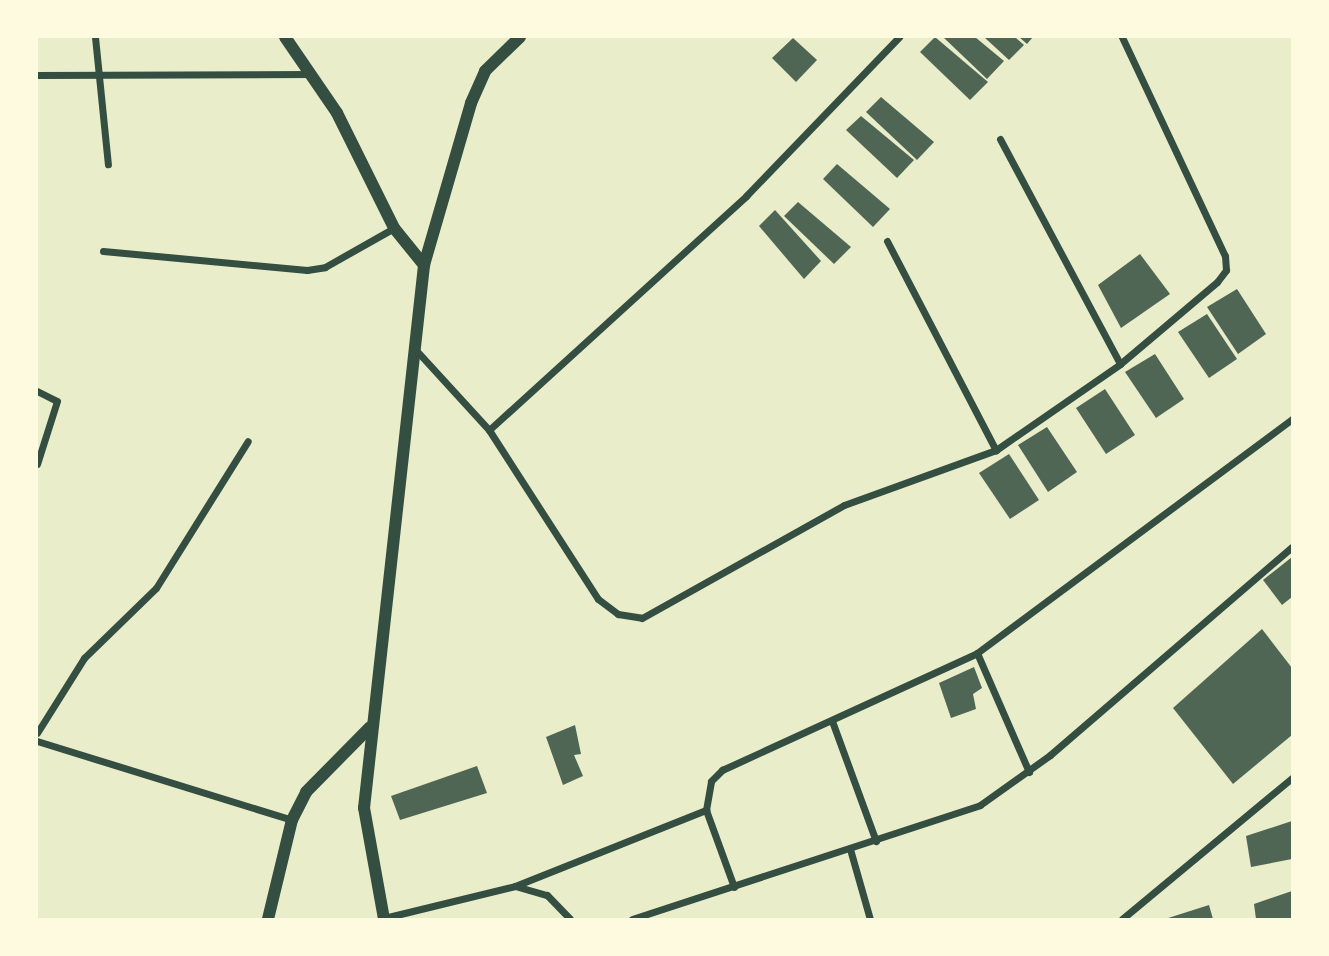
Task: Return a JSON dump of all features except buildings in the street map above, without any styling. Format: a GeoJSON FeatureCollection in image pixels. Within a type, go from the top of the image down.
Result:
{"type":"FeatureCollection","features":[{"type":"Feature","properties":{"kind":"street"},"geometry":{"type":"LineString","coordinates":[[95,37],[96,74],[108,164]]}},
{"type":"Feature","properties":{"kind":"street"},"geometry":{"type":"LineString","coordinates":[[285,37],[312,74],[394,228],[424,265]]}},
{"type":"Feature","properties":{"kind":"street"},"geometry":{"type":"LineString","coordinates":[[520,37],[485,71],[471,103],[424,265],[370,727],[364,808],[384,918],[515,886],[706,810]]}},
{"type":"Feature","properties":{"kind":"street"},"geometry":{"type":"LineString","coordinates":[[489,430],[746,196],[899,37]]}},
{"type":"Feature","properties":{"kind":"street"},"geometry":{"type":"LineString","coordinates":[[414,348],[489,430],[598,599],[630,617],[653,613],[844,505],[996,450],[1120,364],[1226,270],[1226,256],[1122,37]]}},
{"type":"Feature","properties":{"kind":"street"},"geometry":{"type":"LineString","coordinates":[[37,75],[312,74]]}},
{"type":"Feature","properties":{"kind":"street"},"geometry":{"type":"LineString","coordinates":[[1000,139],[1120,364]]}},
{"type":"Feature","properties":{"kind":"street"},"geometry":{"type":"LineString","coordinates":[[103,251],[307,270],[325,267],[394,228]]}},
{"type":"Feature","properties":{"kind":"street"},"geometry":{"type":"LineString","coordinates":[[887,242],[996,450]]}},
{"type":"Feature","properties":{"kind":"street"},"geometry":{"type":"LineString","coordinates":[[37,391],[57,401],[37,464]]}},
{"type":"Feature","properties":{"kind":"street"},"geometry":{"type":"LineString","coordinates":[[734,887],[706,810],[711,780],[977,653],[1292,419]]}},
{"type":"Feature","properties":{"kind":"street"},"geometry":{"type":"LineString","coordinates":[[37,733],[84,658],[156,588],[248,441]]}},
{"type":"Feature","properties":{"kind":"street"},"geometry":{"type":"LineString","coordinates":[[632,919],[980,805],[1029,772],[1292,547]]}},
{"type":"Feature","properties":{"kind":"street"},"geometry":{"type":"LineString","coordinates":[[977,653],[1029,772]]}},
{"type":"Feature","properties":{"kind":"street"},"geometry":{"type":"LineString","coordinates":[[832,721],[876,841]]}},
{"type":"Feature","properties":{"kind":"street"},"geometry":{"type":"LineString","coordinates":[[268,919],[292,820],[338,754],[370,727]]}},
{"type":"Feature","properties":{"kind":"street"},"geometry":{"type":"LineString","coordinates":[[37,741],[292,820]]}},
{"type":"Feature","properties":{"kind":"street"},"geometry":{"type":"LineString","coordinates":[[1122,919],[1292,778]]}},
{"type":"Feature","properties":{"kind":"street"},"geometry":{"type":"LineString","coordinates":[[850,849],[870,919]]}},
{"type":"Feature","properties":{"kind":"street"},"geometry":{"type":"LineString","coordinates":[[515,886],[547,895],[570,919]]}}]}
